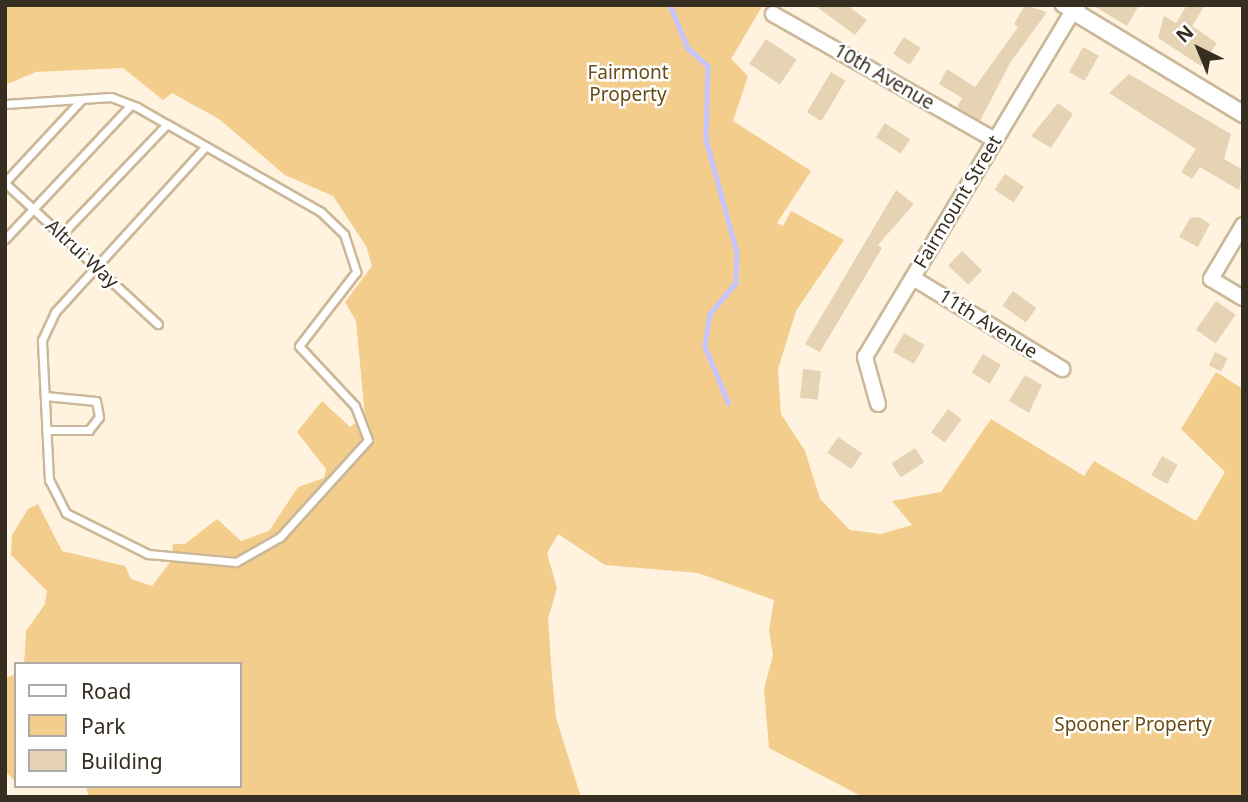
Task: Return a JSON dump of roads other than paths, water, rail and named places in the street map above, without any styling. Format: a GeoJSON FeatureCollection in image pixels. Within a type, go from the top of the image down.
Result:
{"type":"FeatureCollection","features":[{"type":"Feature","properties":{"kind":"street"},"geometry":{"type":"LineString","coordinates":[[1071,7],[1243,114]]}},
{"type":"Feature","properties":{"kind":"street","name":"Fairmount Street"},"geometry":{"type":"LineString","coordinates":[[878,404],[865,357],[1071,7]]}},
{"type":"Feature","properties":{"kind":"street","name":"10th Avenue"},"geometry":{"type":"LineString","coordinates":[[773,14],[995,140]]}},
{"type":"Feature","properties":{"kind":"street"},"geometry":{"type":"LineString","coordinates":[[1243,225],[1211,279],[1243,298]]}},
{"type":"Feature","properties":{"kind":"street","name":"11th Avenue"},"geometry":{"type":"LineString","coordinates":[[913,278],[1062,369]]}},
{"type":"Feature","properties":{"kind":"lane"},"geometry":{"type":"LineString","coordinates":[[5,104],[111,97],[131,104],[206,146],[321,212],[344,234],[356,272],[299,346],[355,406],[368,440],[281,537],[236,562],[148,554],[66,513],[49,480],[43,340],[55,312],[206,146]]}},
{"type":"Feature","properties":{"kind":"lane"},"geometry":{"type":"LineString","coordinates":[[5,183],[82,99]]}},
{"type":"Feature","properties":{"kind":"lane"},"geometry":{"type":"LineString","coordinates":[[5,239],[131,104]]}},
{"type":"Feature","properties":{"kind":"lane"},"geometry":{"type":"LineString","coordinates":[[61,235],[167,124]]}},
{"type":"Feature","properties":{"kind":"lane","name":"Altrui Way"},"geometry":{"type":"LineString","coordinates":[[5,183],[158,324]]}},
{"type":"Feature","properties":{"kind":"lane"},"geometry":{"type":"LineString","coordinates":[[44,396],[96,401],[99,417],[89,430],[46,430]]}},
{"type":"Feature","properties":{"kind":"waterway"},"geometry":{"type":"LineString","coordinates":[[670,5],[688,48],[708,66],[706,139],[737,252],[736,283],[710,314],[705,346],[728,402]]}},
{"type":"Feature","properties":{"kind":"park label","name":"Fairmont Property"},"geometry":{"type":"Point","coordinates":[628,84]}},
{"type":"Feature","properties":{"kind":"park label","name":"Spooner Property"},"geometry":{"type":"Point","coordinates":[1133,725]}}]}
